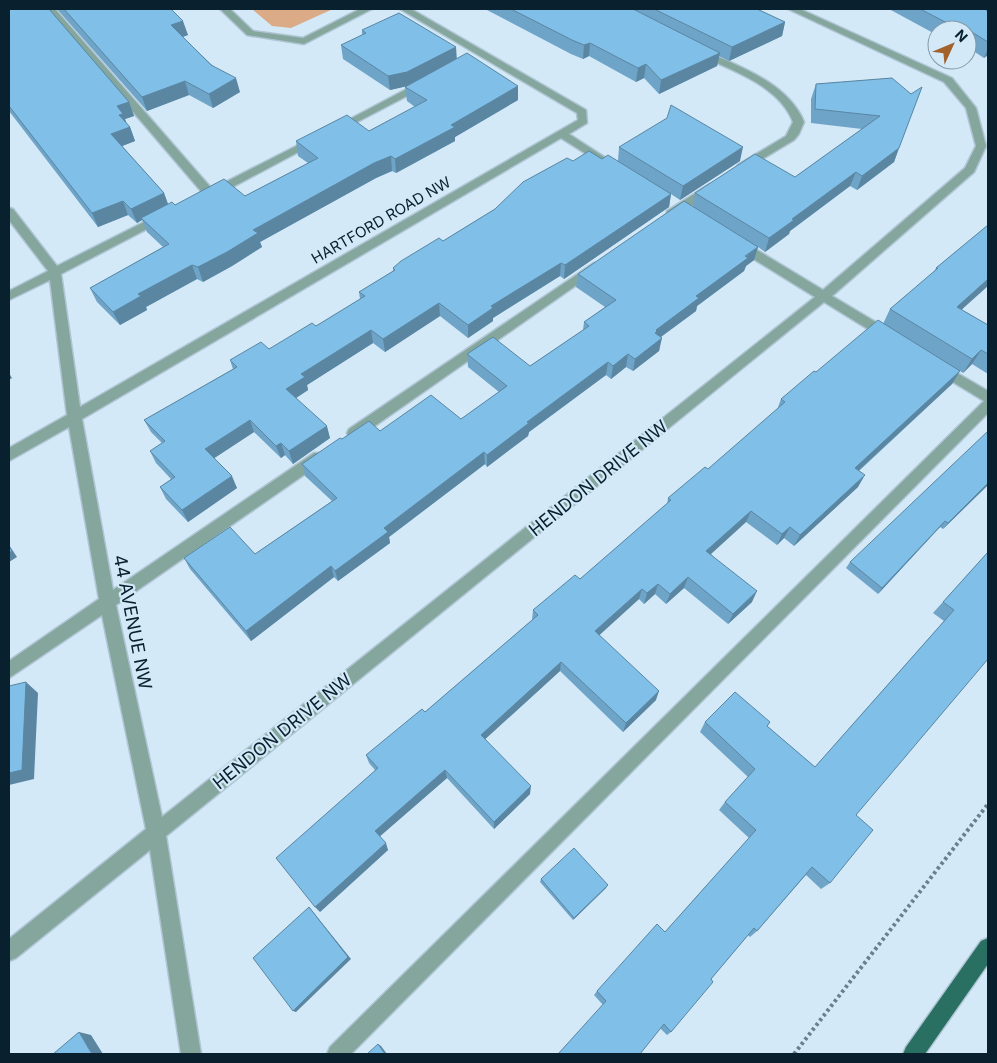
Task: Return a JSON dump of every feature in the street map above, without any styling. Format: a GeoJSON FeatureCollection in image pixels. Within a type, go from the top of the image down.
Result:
{"type":"FeatureCollection","features":[{"type":"Feature","properties":{"kind":"main road"},"geometry":{"type":"LineString","coordinates":[[913,1054],[988,948]]}},
{"type":"Feature","properties":{"kind":"street"},"geometry":{"type":"LineString","coordinates":[[50,9],[205,196],[429,81]]}},
{"type":"Feature","properties":{"kind":"street"},"geometry":{"type":"LineString","coordinates":[[225,9],[250,33],[304,40],[367,9]]}},
{"type":"Feature","properties":{"kind":"street","name":"HARTFORD ROAD NW"},"geometry":{"type":"LineString","coordinates":[[9,455],[583,121],[582,112],[477,56],[405,9]]}},
{"type":"Feature","properties":{"kind":"street","name":"HENDON DRIVE NW"},"geometry":{"type":"LineString","coordinates":[[9,951],[824,296],[970,170],[981,146],[971,108],[948,80],[793,9]]}},
{"type":"Feature","properties":{"kind":"street"},"geometry":{"type":"LineString","coordinates":[[663,219],[794,134],[798,122],[794,108],[775,90],[690,47]]}},
{"type":"Feature","properties":{"kind":"street"},"geometry":{"type":"LineString","coordinates":[[562,134],[620,171]]}},
{"type":"Feature","properties":{"kind":"street"},"geometry":{"type":"LineString","coordinates":[[9,296],[175,211]]}},
{"type":"Feature","properties":{"kind":"street","name":"44 AVENUE NW"},"geometry":{"type":"LineString","coordinates":[[9,212],[55,272],[74,416],[108,603],[156,832],[191,1054]]}},
{"type":"Feature","properties":{"kind":"street"},"geometry":{"type":"LineString","coordinates":[[730,239],[903,345]]}},
{"type":"Feature","properties":{"kind":"street"},"geometry":{"type":"LineString","coordinates":[[345,439],[606,259]]}},
{"type":"Feature","properties":{"kind":"street"},"geometry":{"type":"LineString","coordinates":[[929,361],[988,397]]}},
{"type":"Feature","properties":{"kind":"street"},"geometry":{"type":"LineString","coordinates":[[337,1054],[988,405]]}},
{"type":"Feature","properties":{"kind":"street"},"geometry":{"type":"LineString","coordinates":[[9,670],[328,451]]}},
{"type":"Feature","properties":{"kind":"path"},"geometry":{"type":"LineString","coordinates":[[794,1054],[988,804]]}},
{"type":"Feature","properties":{"kind":"shaded area"},"geometry":{"type":"Polygon","coordinates":[[[252,9],[333,9],[291,28],[272,26],[252,9]]]}},
{"type":"Feature","properties":{"kind":"building"},"geometry":{"type":"Polygon","coordinates":[[[9,9],[49,9],[129,102],[117,106],[123,114],[119,115],[130,127],[111,134],[164,193],[131,209],[123,201],[92,213],[9,106],[9,9]]]}},
{"type":"Feature","properties":{"kind":"building"},"geometry":{"type":"Polygon","coordinates":[[[64,9],[171,9],[183,21],[171,25],[211,65],[236,78],[209,94],[185,81],[142,97],[64,9]]]}},
{"type":"Feature","properties":{"kind":"building"},"geometry":{"type":"Polygon","coordinates":[[[511,9],[633,9],[720,53],[661,80],[646,64],[638,68],[590,43],[584,45],[572,40],[511,9]]]}},
{"type":"Feature","properties":{"kind":"building"},"geometry":{"type":"Polygon","coordinates":[[[654,9],[757,9],[785,22],[732,47],[654,9]]]}},
{"type":"Feature","properties":{"kind":"building"},"geometry":{"type":"Polygon","coordinates":[[[920,9],[984,9],[988,11],[988,42],[977,35],[977,20],[941,20],[920,9]]]}},
{"type":"Feature","properties":{"kind":"building"},"geometry":{"type":"Polygon","coordinates":[[[399,13],[456,47],[407,72],[388,76],[341,45],[366,33],[362,30],[399,13]]]}},
{"type":"Feature","properties":{"kind":"building"},"geometry":{"type":"Polygon","coordinates":[[[467,53],[518,86],[451,125],[455,127],[395,159],[391,156],[374,163],[253,230],[258,233],[227,252],[198,267],[192,265],[138,294],[141,296],[113,312],[90,288],[169,244],[141,218],[172,202],[175,205],[224,179],[245,196],[318,158],[296,141],[347,115],[369,131],[427,100],[405,87],[467,53]]]}},
{"type":"Feature","properties":{"kind":"building"},"geometry":{"type":"Polygon","coordinates":[[[892,78],[911,94],[922,87],[899,148],[862,176],[856,172],[769,238],[695,193],[755,154],[795,177],[880,116],[815,109],[816,84],[892,78]]]}},
{"type":"Feature","properties":{"kind":"building"},"geometry":{"type":"Polygon","coordinates":[[[671,105],[743,147],[683,186],[619,147],[667,118],[671,105]]]}},
{"type":"Feature","properties":{"kind":"building"},"geometry":{"type":"Polygon","coordinates":[[[589,151],[602,159],[608,155],[671,194],[565,265],[561,263],[491,306],[493,308],[468,325],[439,303],[383,339],[371,330],[301,374],[305,377],[286,389],[327,426],[289,451],[281,443],[276,446],[250,420],[205,449],[232,476],[182,510],[160,487],[175,477],[150,451],[165,441],[144,420],[237,367],[230,360],[261,342],[269,349],[312,323],[316,326],[365,296],[359,292],[395,270],[393,268],[401,261],[439,238],[443,241],[495,209],[523,182],[567,158],[573,161],[589,151]]]}},
{"type":"Feature","properties":{"kind":"building"},"geometry":{"type":"Polygon","coordinates":[[[684,201],[758,247],[745,256],[748,258],[696,296],[699,298],[656,330],[655,333],[662,338],[635,359],[628,354],[613,366],[608,362],[527,422],[529,423],[487,455],[484,452],[384,528],[388,532],[335,571],[331,566],[246,631],[184,558],[230,527],[255,554],[337,498],[302,464],[369,421],[380,431],[431,395],[461,419],[507,386],[467,354],[493,337],[530,366],[589,326],[584,322],[616,300],[578,274],[684,201]]]}},
{"type":"Feature","properties":{"kind":"building"},"geometry":{"type":"Polygon","coordinates":[[[988,225],[988,279],[957,307],[988,325],[988,354],[981,350],[972,359],[890,309],[988,225]]]}},
{"type":"Feature","properties":{"kind":"building"},"geometry":{"type":"Polygon","coordinates":[[[878,320],[960,371],[855,468],[865,475],[800,535],[790,527],[782,534],[751,511],[706,551],[757,591],[733,614],[688,577],[670,594],[658,584],[647,593],[642,589],[595,631],[659,691],[626,723],[561,662],[481,735],[531,786],[494,822],[445,770],[375,831],[386,843],[315,907],[276,858],[378,768],[366,755],[422,709],[425,712],[538,615],[533,610],[575,575],[580,579],[671,500],[668,498],[705,467],[708,469],[785,402],[781,399],[878,320]]]}},
{"type":"Feature","properties":{"kind":"building"},"geometry":{"type":"Polygon","coordinates":[[[988,431],[988,483],[948,523],[945,521],[882,588],[850,562],[988,431]]]}},
{"type":"Feature","properties":{"kind":"building"},"geometry":{"type":"Polygon","coordinates":[[[988,552],[988,659],[856,815],[873,830],[830,883],[812,867],[757,931],[754,928],[711,979],[713,982],[671,1032],[664,1024],[640,1054],[558,1054],[606,1001],[597,991],[657,924],[665,932],[756,830],[725,802],[755,769],[705,722],[735,692],[770,722],[767,726],[815,767],[954,610],[943,602],[988,552]]]}},
{"type":"Feature","properties":{"kind":"building"},"geometry":{"type":"Polygon","coordinates":[[[26,682],[22,770],[9,773],[9,686],[26,682]]]}},
{"type":"Feature","properties":{"kind":"building"},"geometry":{"type":"Polygon","coordinates":[[[574,848],[608,885],[574,918],[541,879],[574,848]]]}},
{"type":"Feature","properties":{"kind":"building"},"geometry":{"type":"Polygon","coordinates":[[[309,907],[348,957],[293,1011],[253,958],[309,907]]]}},
{"type":"Feature","properties":{"kind":"building"},"geometry":{"type":"Polygon","coordinates":[[[79,1032],[92,1054],[53,1054],[79,1032]]]}},
{"type":"Feature","properties":{"kind":"building"},"geometry":{"type":"Polygon","coordinates":[[[378,1044],[385,1054],[367,1054],[378,1044]]]}}]}
